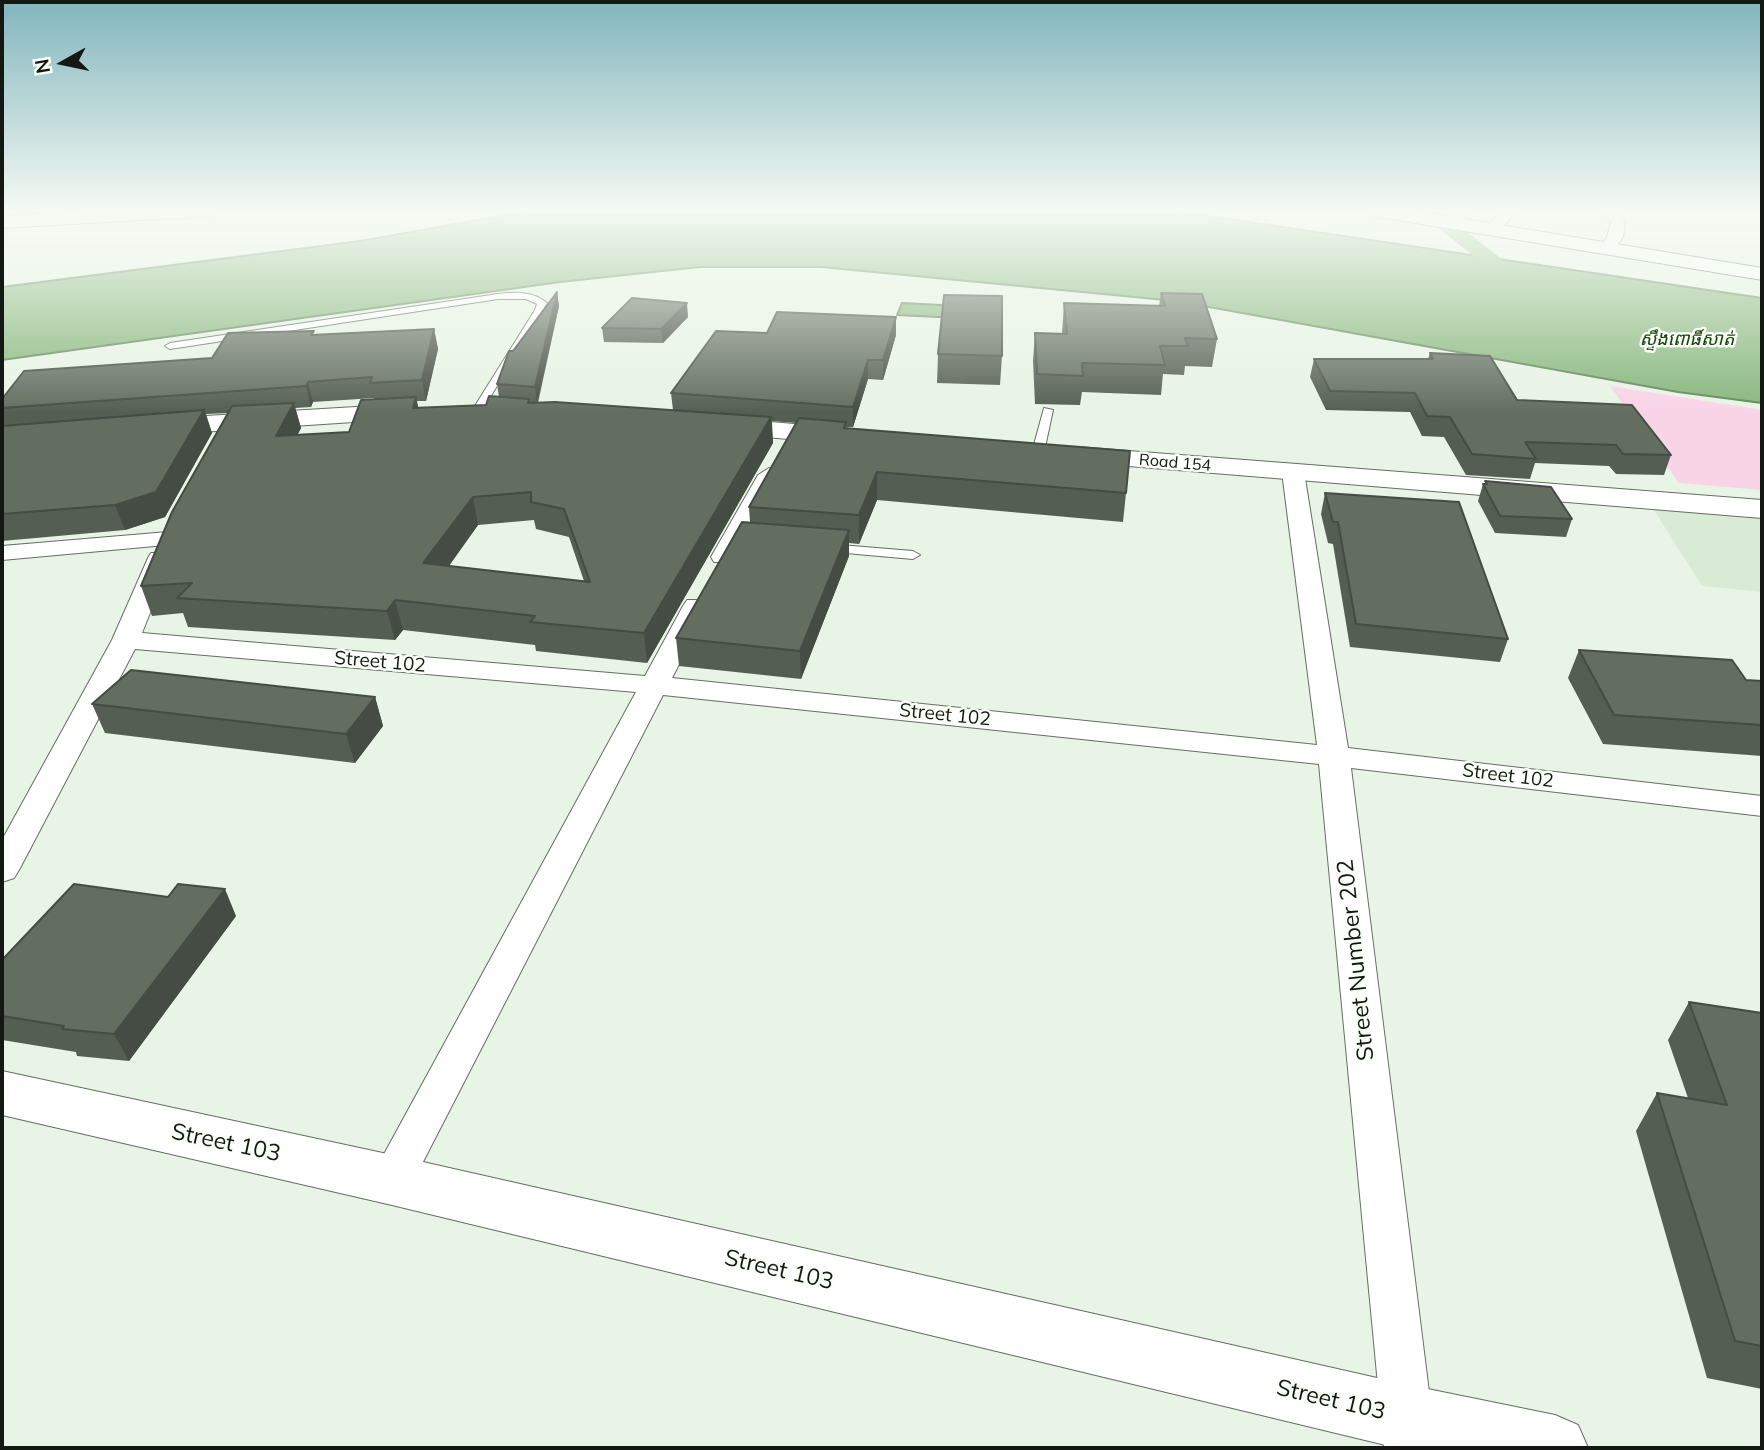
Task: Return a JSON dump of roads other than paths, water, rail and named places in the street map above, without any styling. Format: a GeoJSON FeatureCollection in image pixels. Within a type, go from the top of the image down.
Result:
{"type":"FeatureCollection","features":[{"type":"Feature","properties":{"kind":"street"},"geometry":{"type":"LineString","coordinates":[[124,429],[225,433],[468,410]]}},
{"type":"Feature","properties":{"kind":"street"},"geometry":{"type":"LineString","coordinates":[[697,425],[875,438]]}},
{"type":"Feature","properties":{"kind":"street"},"geometry":{"type":"LineString","coordinates":[[392,1180],[652,685],[739,541],[793,432]]}},
{"type":"Feature","properties":{"kind":"street","name":"Road 154"},"geometry":{"type":"LineString","coordinates":[[1025,450],[1762,509]]}},
{"type":"Feature","properties":{"kind":"street","name":"Street Number 202"},"geometry":{"type":"LineString","coordinates":[[1293,472],[1334,756],[1409,1433]]}},
{"type":"Feature","properties":{"kind":"street"},"geometry":{"type":"LineString","coordinates":[[2,553],[174,527],[126,640],[2,870]]}},
{"type":"Feature","properties":{"kind":"street","name":"Street 102"},"geometry":{"type":"LineString","coordinates":[[126,640],[652,685],[1334,756],[1762,806]]}},
{"type":"Feature","properties":{"kind":"street","name":"Street 103"},"geometry":{"type":"LineString","coordinates":[[2,1093],[392,1180],[1409,1433],[1555,1448]]}},
{"type":"Feature","properties":{"kind":"lane"},"geometry":{"type":"LineString","coordinates":[[170,346],[472,300],[512,296],[538,299],[542,303],[540,310],[468,410]]}},
{"type":"Feature","properties":{"kind":"lane"},"geometry":{"type":"LineString","coordinates":[[1025,450],[1048,410]]}},
{"type":"Feature","properties":{"kind":"lane"},"geometry":{"type":"LineString","coordinates":[[816,547],[913,555]]}},
{"type":"Feature","properties":{"kind":"water"},"geometry":{"type":"Polygon","coordinates":[[[75,278],[600,278],[2,360],[2,287],[75,278]]]}},
{"type":"Feature","properties":{"kind":"water","name":"ស្ទឹងពោធិ៍សាត់"},"geometry":{"type":"Polygon","coordinates":[[[932,278],[1625,278],[1762,298],[1762,403],[1678,392],[1176,301],[932,278]]]}},
{"type":"Feature","properties":{"kind":"water"},"geometry":{"type":"Polygon","coordinates":[[[902,303],[981,307],[978,319],[897,315],[902,303]]]}},
{"type":"Feature","properties":{"kind":"waterway"},"geometry":{"type":"LineString","coordinates":[[1514,278],[1529,289]]}}]}
